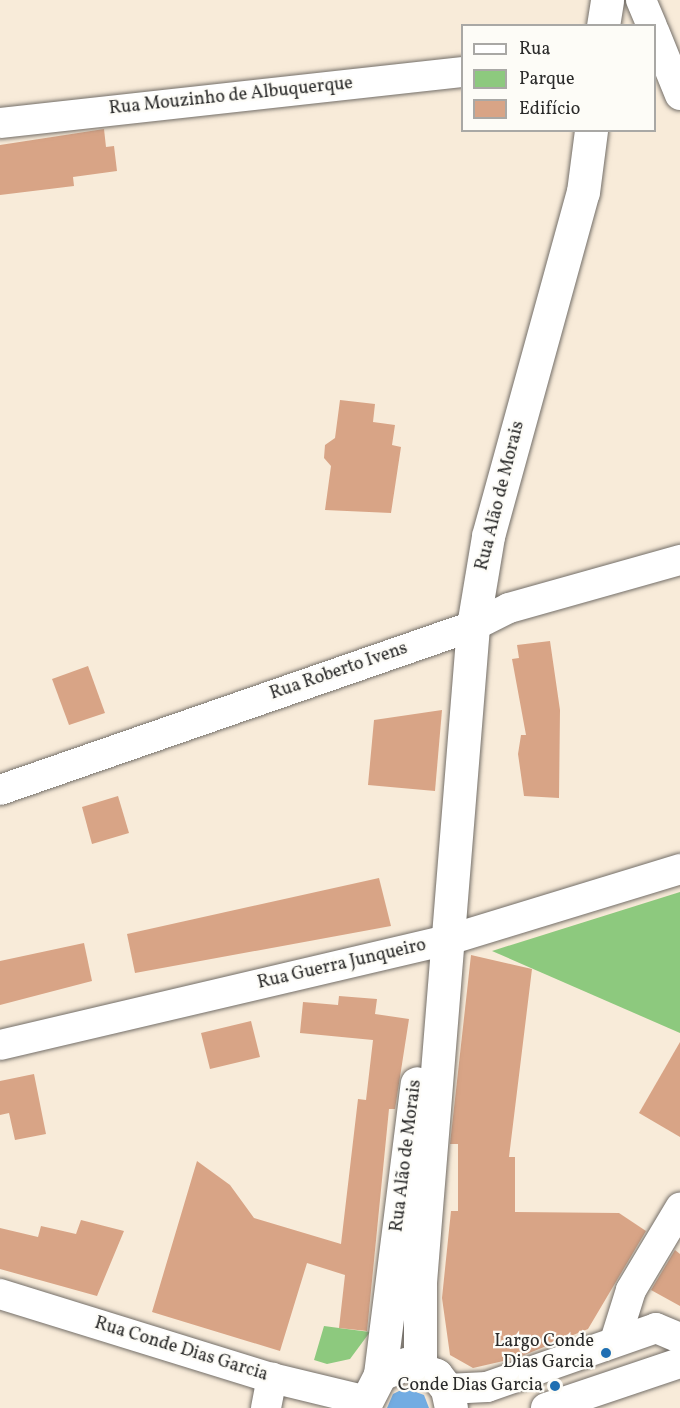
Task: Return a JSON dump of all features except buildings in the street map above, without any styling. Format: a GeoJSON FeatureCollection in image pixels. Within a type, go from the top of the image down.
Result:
{"type":"FeatureCollection","features":[{"type":"Feature","properties":{"kind":"street"},"geometry":{"type":"LineString","coordinates":[[603,24],[607,0]]}},
{"type":"Feature","properties":{"kind":"street"},"geometry":{"type":"LineString","coordinates":[[641,0],[651,24]]}},
{"type":"Feature","properties":{"kind":"street"},"geometry":{"type":"LineString","coordinates":[[656,36],[680,95]]}},
{"type":"Feature","properties":{"kind":"street","name":"Rua Mouzinho de Albuquerque"},"geometry":{"type":"LineString","coordinates":[[0,123],[461,72]]}},
{"type":"Feature","properties":{"kind":"street","name":"Rua Alão de Morais"},"geometry":{"type":"LineString","coordinates":[[420,1366],[420,1282],[448,980],[445,941],[473,626],[488,536],[583,192],[591,132]]}},
{"type":"Feature","properties":{"kind":"street","name":"Rua Roberto Ivens"},"geometry":{"type":"LineString","coordinates":[[0,790],[473,626],[509,608],[680,560]]}},
{"type":"Feature","properties":{"kind":"street","name":"Rua Guerra Junqueiro"},"geometry":{"type":"LineString","coordinates":[[0,1045],[445,941],[680,869]]}},
{"type":"Feature","properties":{"kind":"street","name":"Rua Alão de Morais"},"geometry":{"type":"LineString","coordinates":[[368,1394],[431,976],[445,941]]}},
{"type":"Feature","properties":{"kind":"street"},"geometry":{"type":"LineString","coordinates":[[615,1341],[631,1290],[680,1208]]}},
{"type":"Feature","properties":{"kind":"street","name":"Rua Conde Dias Garcia"},"geometry":{"type":"LineString","coordinates":[[0,1294],[272,1378],[368,1394]]}},
{"type":"Feature","properties":{"kind":"street"},"geometry":{"type":"LineString","coordinates":[[368,1394],[392,1367],[420,1366],[449,1398],[656,1328],[680,1338]]}},
{"type":"Feature","properties":{"kind":"street"},"geometry":{"type":"LineString","coordinates":[[545,1366],[532,1388],[556,1405],[680,1363]]}},
{"type":"Feature","properties":{"kind":"street"},"geometry":{"type":"LineString","coordinates":[[266,1408],[272,1378]]}},
{"type":"Feature","properties":{"kind":"green space"},"geometry":{"type":"Polygon","coordinates":[[[680,892],[680,1033],[492,951],[680,892]]]}},
{"type":"Feature","properties":{"kind":"green space"},"geometry":{"type":"Polygon","coordinates":[[[324,1326],[370,1332],[350,1359],[327,1364],[314,1360],[324,1326]]]}},
{"type":"Feature","properties":{"kind":"water"},"geometry":{"type":"Polygon","coordinates":[[[405,1388],[424,1395],[429,1408],[387,1408],[393,1394],[405,1388]]]}},
{"type":"Feature","properties":{"kind":"place","name":"Largo Conde Dias Garcia"},"geometry":{"type":"Point","coordinates":[606,1353]}},
{"type":"Feature","properties":{"kind":"place","name":"Conde Dias Garcia"},"geometry":{"type":"Point","coordinates":[555,1386]}}]}
